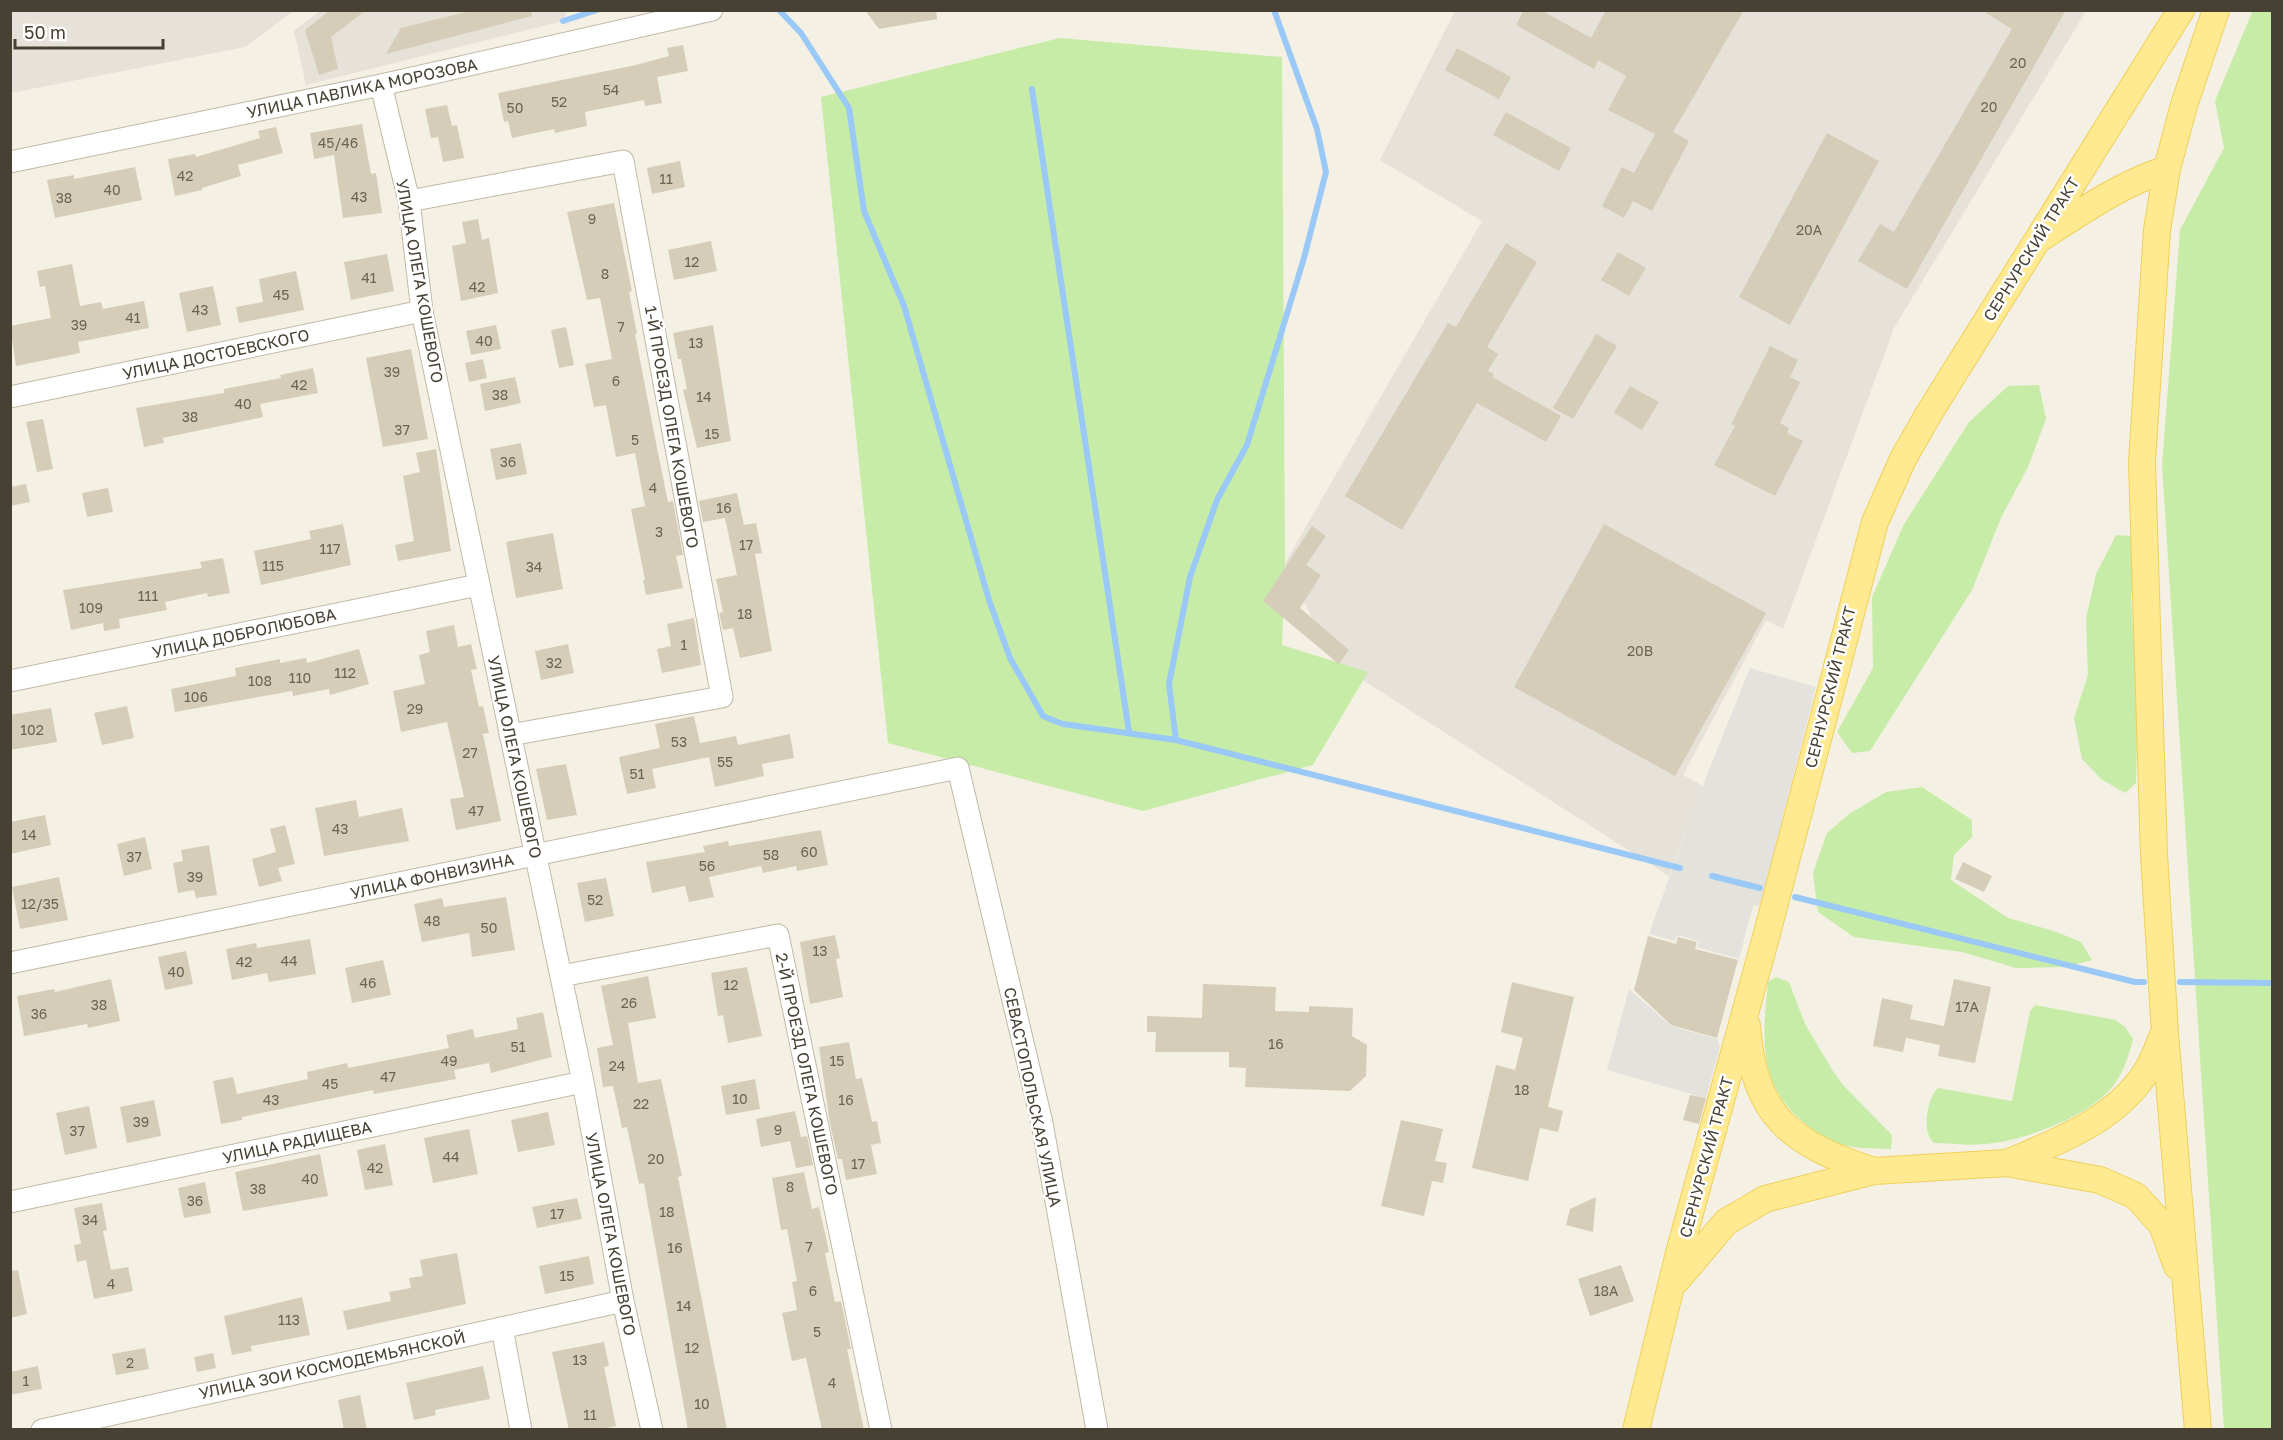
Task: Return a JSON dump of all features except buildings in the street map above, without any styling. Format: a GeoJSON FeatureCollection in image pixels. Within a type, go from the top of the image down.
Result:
{"type":"FeatureCollection","features":[{"type":"Feature","properties":{"kind":"main road","name":"СЕРНУРСКИЙ ТРАКТ"},"geometry":{"type":"LineString","coordinates":[[1636,1430],[1671,1287],[1875,522],[1898,468],[1928,415],[2181,10]]}},
{"type":"Feature","properties":{"kind":"main road"},"geometry":{"type":"LineString","coordinates":[[2198,1430],[2189,1299],[2164,1033],[2154,855],[2142,462],[2155,251],[2167,169],[2216,10]]}},
{"type":"Feature","properties":{"kind":"main road"},"geometry":{"type":"LineString","coordinates":[[2037,241],[2110,193],[2134,180],[2167,169]]}},
{"type":"Feature","properties":{"kind":"main road"},"geometry":{"type":"LineString","coordinates":[[1746,1011],[1749,1049],[1757,1076],[1767,1102],[1780,1121],[1810,1147],[1874,1171]]}},
{"type":"Feature","properties":{"kind":"main road"},"geometry":{"type":"LineString","coordinates":[[2007,1163],[2093,1124],[2116,1106],[2148,1069],[2164,1033]]}},
{"type":"Feature","properties":{"kind":"main road"},"geometry":{"type":"LineString","coordinates":[[1671,1287],[1714,1234],[1737,1214],[1765,1200],[1874,1171],[2007,1163],[2100,1180],[2136,1196],[2162,1226],[2189,1299]]}},
{"type":"Feature","properties":{"kind":"street","name":"УЛИЦА ПАВЛИКА МОРОЗОВА"},"geometry":{"type":"LineString","coordinates":[[10,162],[381,85],[712,10]]}},
{"type":"Feature","properties":{"kind":"street","name":"УЛИЦА ОЛЕГА КОШЕВОГО"},"geometry":{"type":"LineString","coordinates":[[381,85],[409,201],[422,311],[583,1082],[623,1301],[652,1430]]}},
{"type":"Feature","properties":{"kind":"street","name":"1-Й ПРОЕЗД ОЛЕГА КОШЕВОГО"},"geometry":{"type":"LineString","coordinates":[[409,201],[623,160],[722,697],[510,735]]}},
{"type":"Feature","properties":{"kind":"street","name":"УЛИЦА ДОСТОЕВСКОГО"},"geometry":{"type":"LineString","coordinates":[[10,397],[422,311]]}},
{"type":"Feature","properties":{"kind":"street","name":"УЛИЦА ДОБРОЛЮБОВА"},"geometry":{"type":"LineString","coordinates":[[10,681],[478,585]]}},
{"type":"Feature","properties":{"kind":"street","name":"УЛИЦА ФОНВИЗИНА"},"geometry":{"type":"LineString","coordinates":[[10,963],[958,768]]}},
{"type":"Feature","properties":{"kind":"street","name":"СЕВАСТОПОЛЬСКАЯ УЛИЦА"},"geometry":{"type":"LineString","coordinates":[[958,768],[1042,1122],[1097,1430]]}},
{"type":"Feature","properties":{"kind":"street","name":"2-Й ПРОЕЗД ОЛЕГА КОШЕВОГО"},"geometry":{"type":"LineString","coordinates":[[561,976],[778,935],[881,1430]]}},
{"type":"Feature","properties":{"kind":"street","name":"УЛИЦА РАДИЩЕВА"},"geometry":{"type":"LineString","coordinates":[[10,1202],[583,1082]]}},
{"type":"Feature","properties":{"kind":"street","name":"УЛИЦА ЗОИ КОСМОДЕМЬЯНСКОЙ"},"geometry":{"type":"LineString","coordinates":[[42,1430],[623,1301]]}},
{"type":"Feature","properties":{"kind":"street"},"geometry":{"type":"LineString","coordinates":[[502,1328],[521,1430]]}},
{"type":"Feature","properties":{"kind":"shaded area"},"geometry":{"type":"Polygon","coordinates":[[[11,10],[293,11],[245,47],[11,93],[11,10]]]}},
{"type":"Feature","properties":{"kind":"shaded area"},"geometry":{"type":"Polygon","coordinates":[[[320,11],[567,11],[563,21],[306,85],[294,31],[320,11]]]}},
{"type":"Feature","properties":{"kind":"shaded area"},"geometry":{"type":"Polygon","coordinates":[[[1455,11],[2086,11],[1894,328],[1783,629],[1766,620],[1683,775],[1703,786],[1669,876],[1333,661],[1285,563],[1482,221],[1380,160],[1455,11]]]}},
{"type":"Feature","properties":{"kind":"shaded area"},"geometry":{"type":"Polygon","coordinates":[[[1750,668],[1816,687],[1760,906],[1753,905],[1739,959],[1697,947],[1699,941],[1677,935],[1675,941],[1649,934],[1701,790],[1750,668]]]}},
{"type":"Feature","properties":{"kind":"shaded area"},"geometry":{"type":"Polygon","coordinates":[[[1629,989],[1671,1026],[1717,1039],[1720,1047],[1706,1098],[1607,1070],[1629,989]]]}},
{"type":"Feature","properties":{"kind":"green space"},"geometry":{"type":"Polygon","coordinates":[[[2253,10],[2272,11],[2272,1429],[2224,1430],[2162,465],[2180,230],[2224,148],[2215,101],[2253,10]]]}},
{"type":"Feature","properties":{"kind":"green space"},"geometry":{"type":"Polygon","coordinates":[[[1060,38],[1282,57],[1285,563],[1282,645],[1368,672],[1313,765],[1143,811],[888,743],[821,97],[1060,38]]]}},
{"type":"Feature","properties":{"kind":"green space"},"geometry":{"type":"Polygon","coordinates":[[[2039,385],[2046,419],[2028,467],[2001,518],[1972,590],[1870,751],[1852,753],[1837,732],[1873,668],[1872,597],[1904,524],[1969,422],[2008,386],[2039,385]]]}},
{"type":"Feature","properties":{"kind":"green space"},"geometry":{"type":"Polygon","coordinates":[[[2116,535],[2130,536],[2135,561],[2131,598],[2138,700],[2136,783],[2125,793],[2101,779],[2082,759],[2074,718],[2088,675],[2086,619],[2096,574],[2116,535]]]}},
{"type":"Feature","properties":{"kind":"green space"},"geometry":{"type":"Polygon","coordinates":[[[1922,787],[1972,820],[1972,837],[1954,855],[1951,880],[2008,918],[2054,931],[2081,942],[2092,960],[2066,967],[2016,968],[1962,952],[1854,937],[1818,912],[1813,873],[1827,833],[1849,814],[1886,792],[1922,787]]]}},
{"type":"Feature","properties":{"kind":"green space"},"geometry":{"type":"Polygon","coordinates":[[[1776,977],[1789,982],[1805,1024],[1843,1085],[1892,1135],[1891,1149],[1863,1148],[1836,1143],[1802,1121],[1787,1106],[1770,1074],[1764,1039],[1768,982],[1776,977]]]}},
{"type":"Feature","properties":{"kind":"green space"},"geometry":{"type":"Polygon","coordinates":[[[2035,1005],[2115,1020],[2125,1027],[2133,1039],[2117,1081],[2088,1108],[2036,1133],[1985,1144],[1934,1143],[1928,1132],[1927,1116],[1931,1099],[1938,1088],[2012,1101],[2030,1011],[2035,1005]]]}},
{"type":"Feature","properties":{"kind":"waterway"},"geometry":{"type":"LineString","coordinates":[[563,21],[597,10]]}},
{"type":"Feature","properties":{"kind":"waterway"},"geometry":{"type":"LineString","coordinates":[[779,10],[801,33],[849,108],[864,211],[904,306],[989,600],[1010,658],[1043,716],[1055,721]]}},
{"type":"Feature","properties":{"kind":"waterway"},"geometry":{"type":"LineString","coordinates":[[1176,740],[1169,684],[1190,577],[1217,500],[1247,445],[1304,258],[1326,172],[1317,129],[1274,10]]}},
{"type":"Feature","properties":{"kind":"waterway"},"geometry":{"type":"LineString","coordinates":[[1032,89],[1129,732]]}},
{"type":"Feature","properties":{"kind":"waterway"},"geometry":{"type":"LineString","coordinates":[[1052,720],[1063,724],[1176,740],[1680,868]]}},
{"type":"Feature","properties":{"kind":"waterway"},"geometry":{"type":"LineString","coordinates":[[1712,876],[1760,888]]}},
{"type":"Feature","properties":{"kind":"waterway"},"geometry":{"type":"LineString","coordinates":[[1795,897],[2135,982],[2144,982]]}},
{"type":"Feature","properties":{"kind":"waterway"},"geometry":{"type":"LineString","coordinates":[[2180,982],[2272,983]]}}]}
